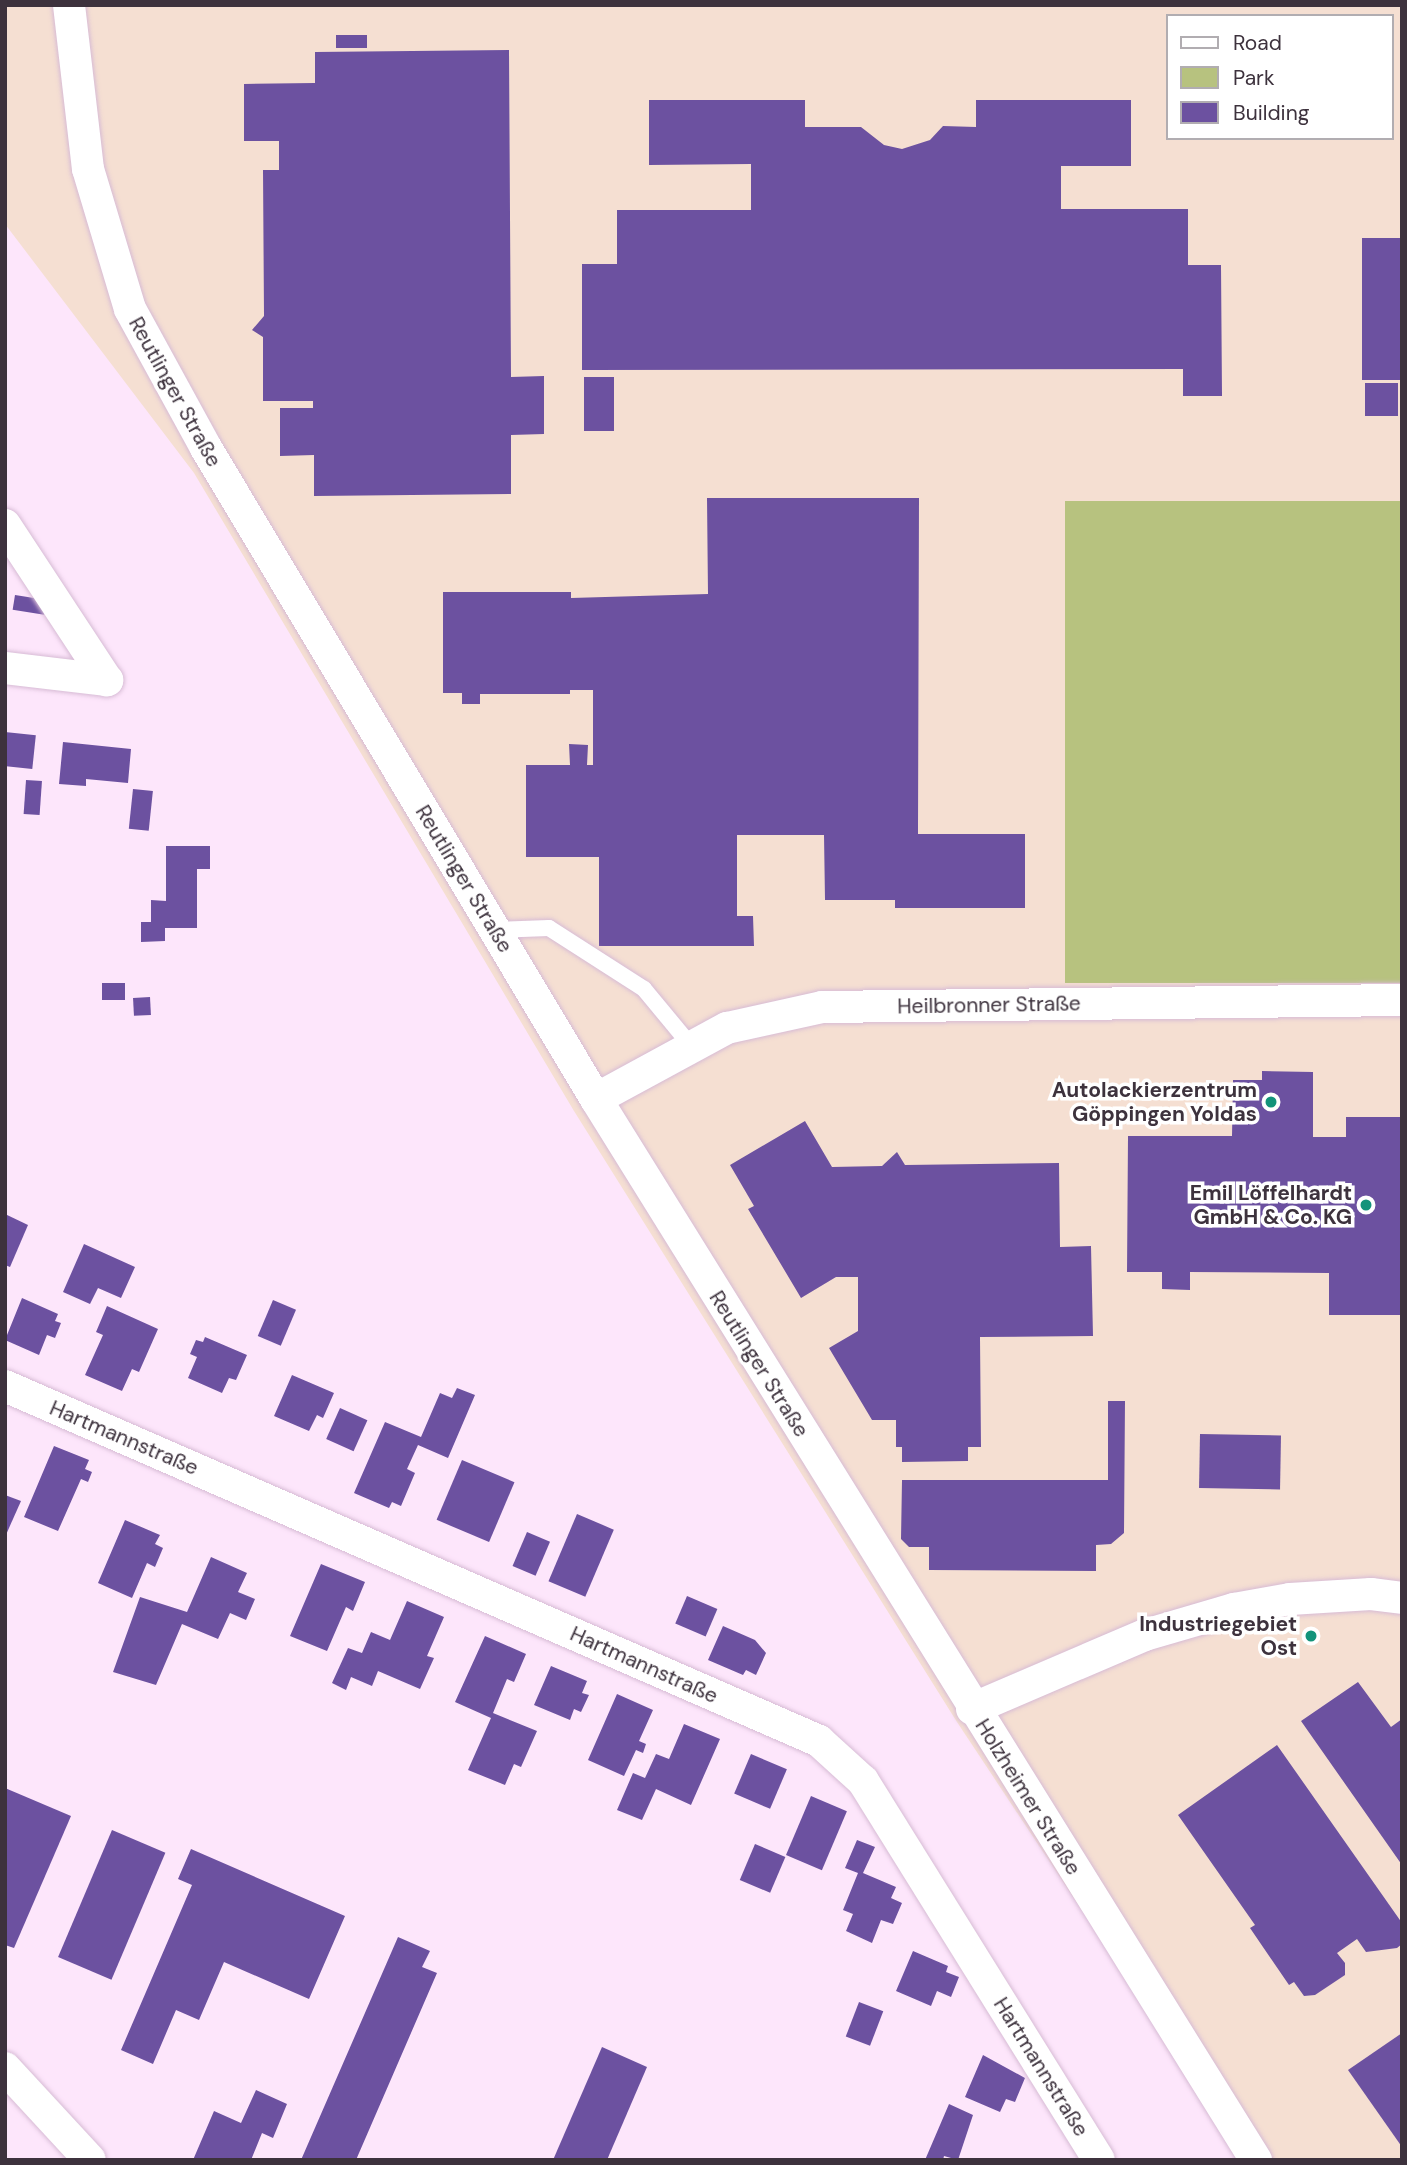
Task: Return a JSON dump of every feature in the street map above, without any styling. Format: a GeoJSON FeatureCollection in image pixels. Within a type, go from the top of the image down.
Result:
{"type":"FeatureCollection","features":[{"type":"Feature","properties":{"kind":"street","name":"Reutlinger Straße"},"geometry":{"type":"LineString","coordinates":[[69,5],[88,169],[130,309],[206,448],[596,1098],[972,1709]]}},
{"type":"Feature","properties":{"kind":"street"},"geometry":{"type":"LineString","coordinates":[[5,525],[107,680],[5,668]]}},
{"type":"Feature","properties":{"kind":"street","name":"Heilbronner Straße"},"geometry":{"type":"LineString","coordinates":[[596,1098],[727,1028],[822,1007],[1402,1000]]}},
{"type":"Feature","properties":{"kind":"street","name":"Hartmannstraße"},"geometry":{"type":"LineString","coordinates":[[5,1386],[818,1741],[863,1781],[1099,2160]]}},
{"type":"Feature","properties":{"kind":"street","name":"Holzheimer Straße"},"geometry":{"type":"LineString","coordinates":[[1256,2160],[972,1709],[1145,1634],[1234,1609],[1290,1599],[1371,1594],[1402,1598]]}},
{"type":"Feature","properties":{"kind":"street"},"geometry":{"type":"LineString","coordinates":[[5,2068],[90,2160]]}},
{"type":"Feature","properties":{"kind":"lane"},"geometry":{"type":"LineString","coordinates":[[495,930],[549,928],[644,989],[692,1047]]}},
{"type":"Feature","properties":{"kind":"shaded area"},"geometry":{"type":"Polygon","coordinates":[[[5,5],[1402,5],[1402,2160],[1247,2160],[957,1722],[574,1111],[194,473],[5,224],[5,5]]]}},
{"type":"Feature","properties":{"kind":"green space"},"geometry":{"type":"Polygon","coordinates":[[[1065,501],[1402,501],[1402,983],[1065,983],[1065,501]]]}},
{"type":"Feature","properties":{"kind":"building"},"geometry":{"type":"Polygon","coordinates":[[[336,35],[367,35],[367,48],[336,48],[336,35]]]}},
{"type":"Feature","properties":{"kind":"building"},"geometry":{"type":"Polygon","coordinates":[[[509,50],[511,377],[544,376],[544,434],[511,435],[511,494],[314,496],[314,455],[280,456],[280,408],[313,408],[313,401],[263,401],[263,337],[252,330],[264,316],[263,170],[279,170],[279,141],[244,141],[244,84],[315,83],[315,52],[509,50]]]}},
{"type":"Feature","properties":{"kind":"building"},"geometry":{"type":"Polygon","coordinates":[[[649,100],[805,100],[805,127],[861,127],[884,145],[902,149],[930,140],[943,126],[976,127],[976,100],[1131,100],[1131,166],[1061,166],[1061,209],[1188,209],[1188,265],[1221,265],[1222,396],[1183,396],[1183,369],[582,370],[582,264],[617,264],[617,210],[751,210],[751,164],[649,165],[649,100]]]}},
{"type":"Feature","properties":{"kind":"building"},"geometry":{"type":"Polygon","coordinates":[[[1362,238],[1402,238],[1402,380],[1362,380],[1362,238]]]}},
{"type":"Feature","properties":{"kind":"building"},"geometry":{"type":"Polygon","coordinates":[[[584,377],[614,377],[614,431],[584,431],[584,377]]]}},
{"type":"Feature","properties":{"kind":"building"},"geometry":{"type":"Polygon","coordinates":[[[1365,383],[1398,383],[1398,416],[1365,416],[1365,383]]]}},
{"type":"Feature","properties":{"kind":"building"},"geometry":{"type":"Polygon","coordinates":[[[707,498],[919,498],[918,834],[1025,834],[1025,908],[895,908],[895,900],[825,900],[824,835],[737,835],[737,916],[753,916],[754,946],[599,946],[599,857],[526,857],[526,765],[570,765],[569,744],[588,745],[587,765],[593,765],[593,690],[570,690],[570,694],[480,694],[480,704],[462,704],[462,693],[443,693],[443,592],[571,592],[571,598],[708,594],[707,498]]]}},
{"type":"Feature","properties":{"kind":"building"},"geometry":{"type":"Polygon","coordinates":[[[15,595],[47,600],[44,615],[13,610],[15,595]]]}},
{"type":"Feature","properties":{"kind":"building"},"geometry":{"type":"Polygon","coordinates":[[[5,732],[36,735],[32,769],[5,766],[5,732]]]}},
{"type":"Feature","properties":{"kind":"building"},"geometry":{"type":"Polygon","coordinates":[[[63,742],[131,749],[128,783],[86,779],[86,786],[59,784],[63,742]]]}},
{"type":"Feature","properties":{"kind":"building"},"geometry":{"type":"Polygon","coordinates":[[[26,780],[42,781],[40,815],[24,814],[26,780]]]}},
{"type":"Feature","properties":{"kind":"building"},"geometry":{"type":"Polygon","coordinates":[[[133,789],[153,791],[149,831],[129,829],[133,789]]]}},
{"type":"Feature","properties":{"kind":"building"},"geometry":{"type":"Polygon","coordinates":[[[166,846],[210,846],[210,869],[197,869],[197,928],[165,928],[165,941],[141,942],[141,922],[151,922],[151,900],[166,901],[166,846]]]}},
{"type":"Feature","properties":{"kind":"building"},"geometry":{"type":"Polygon","coordinates":[[[102,983],[125,983],[125,1000],[102,1000],[102,983]]]}},
{"type":"Feature","properties":{"kind":"building"},"geometry":{"type":"Polygon","coordinates":[[[150,997],[151,1015],[134,1016],[133,998],[150,997]]]}},
{"type":"Feature","properties":{"kind":"building"},"geometry":{"type":"Polygon","coordinates":[[[1262,1071],[1313,1072],[1313,1137],[1346,1137],[1346,1117],[1402,1117],[1402,1315],[1329,1315],[1329,1273],[1190,1272],[1190,1290],[1162,1289],[1162,1272],[1127,1272],[1128,1136],[1232,1136],[1233,1080],[1262,1080],[1262,1071]]]}},
{"type":"Feature","properties":{"kind":"building"},"geometry":{"type":"Polygon","coordinates":[[[805,1121],[832,1167],[882,1166],[897,1152],[905,1165],[1059,1163],[1060,1247],[1091,1246],[1093,1336],[980,1337],[981,1447],[968,1447],[968,1461],[902,1462],[902,1447],[896,1447],[896,1420],[872,1420],[829,1348],[858,1331],[858,1277],[836,1277],[801,1298],[748,1209],[754,1206],[730,1165],[805,1121]]]}},
{"type":"Feature","properties":{"kind":"building"},"geometry":{"type":"Polygon","coordinates":[[[5,1214],[28,1225],[10,1267],[5,1265],[5,1214]]]}},
{"type":"Feature","properties":{"kind":"building"},"geometry":{"type":"Polygon","coordinates":[[[84,1244],[135,1267],[121,1298],[98,1288],[90,1304],[63,1292],[84,1244]]]}},
{"type":"Feature","properties":{"kind":"building"},"geometry":{"type":"Polygon","coordinates":[[[22,1298],[58,1314],[55,1321],[61,1323],[55,1338],[47,1335],[39,1355],[5,1340],[22,1298]]]}},
{"type":"Feature","properties":{"kind":"building"},"geometry":{"type":"Polygon","coordinates":[[[273,1300],[296,1310],[281,1346],[258,1336],[273,1300]]]}},
{"type":"Feature","properties":{"kind":"building"},"geometry":{"type":"Polygon","coordinates":[[[107,1306],[158,1329],[139,1372],[132,1369],[122,1391],[85,1375],[103,1335],[96,1332],[107,1306]]]}},
{"type":"Feature","properties":{"kind":"building"},"geometry":{"type":"Polygon","coordinates":[[[205,1337],[247,1355],[236,1380],[229,1378],[222,1393],[188,1378],[197,1357],[190,1354],[196,1340],[203,1342],[205,1337]]]}},
{"type":"Feature","properties":{"kind":"building"},"geometry":{"type":"Polygon","coordinates":[[[292,1375],[334,1393],[323,1418],[317,1415],[309,1431],[274,1416],[292,1375]]]}},
{"type":"Feature","properties":{"kind":"building"},"geometry":{"type":"Polygon","coordinates":[[[457,1388],[475,1395],[448,1458],[418,1445],[407,1469],[415,1473],[401,1506],[392,1502],[389,1508],[354,1493],[385,1422],[421,1437],[440,1393],[452,1398],[457,1388]]]}},
{"type":"Feature","properties":{"kind":"building"},"geometry":{"type":"Polygon","coordinates":[[[1108,1401],[1125,1401],[1124,1533],[1111,1544],[1096,1545],[1096,1571],[929,1570],[929,1547],[909,1547],[901,1539],[902,1480],[1108,1480],[1108,1401]]]}},
{"type":"Feature","properties":{"kind":"building"},"geometry":{"type":"Polygon","coordinates":[[[340,1408],[367,1420],[354,1451],[326,1439],[340,1408]]]}},
{"type":"Feature","properties":{"kind":"building"},"geometry":{"type":"Polygon","coordinates":[[[1200,1434],[1281,1435],[1280,1489],[1199,1488],[1200,1434]]]}},
{"type":"Feature","properties":{"kind":"building"},"geometry":{"type":"Polygon","coordinates":[[[54,1446],[89,1460],[85,1469],[92,1472],[88,1482],[81,1479],[58,1531],[24,1517],[54,1446]]]}},
{"type":"Feature","properties":{"kind":"building"},"geometry":{"type":"Polygon","coordinates":[[[462,1460],[514,1482],[489,1542],[437,1520],[462,1460]]]}},
{"type":"Feature","properties":{"kind":"building"},"geometry":{"type":"Polygon","coordinates":[[[5,1495],[21,1501],[5,1537],[5,1495]]]}},
{"type":"Feature","properties":{"kind":"building"},"geometry":{"type":"Polygon","coordinates":[[[577,1514],[614,1530],[585,1597],[548,1581],[577,1514]]]}},
{"type":"Feature","properties":{"kind":"building"},"geometry":{"type":"Polygon","coordinates":[[[125,1520],[160,1535],[155,1544],[163,1548],[155,1567],[147,1563],[132,1598],[98,1583],[125,1520]]]}},
{"type":"Feature","properties":{"kind":"building"},"geometry":{"type":"Polygon","coordinates":[[[527,1532],[550,1542],[536,1576],[513,1566],[527,1532]]]}},
{"type":"Feature","properties":{"kind":"building"},"geometry":{"type":"Polygon","coordinates":[[[211,1557],[247,1573],[238,1592],[255,1599],[246,1620],[230,1613],[218,1639],[182,1624],[156,1685],[113,1672],[140,1597],[187,1612],[211,1557]]]}},
{"type":"Feature","properties":{"kind":"building"},"geometry":{"type":"Polygon","coordinates":[[[321,1564],[365,1582],[353,1611],[346,1607],[327,1651],[290,1636],[321,1564]]]}},
{"type":"Feature","properties":{"kind":"building"},"geometry":{"type":"Polygon","coordinates":[[[687,1596],[717,1609],[706,1637],[675,1624],[687,1596]]]}},
{"type":"Feature","properties":{"kind":"building"},"geometry":{"type":"Polygon","coordinates":[[[407,1601],[444,1617],[427,1656],[434,1658],[420,1689],[378,1671],[372,1686],[351,1677],[346,1690],[332,1683],[348,1648],[362,1653],[371,1632],[390,1640],[407,1601]]]}},
{"type":"Feature","properties":{"kind":"building"},"geometry":{"type":"Polygon","coordinates":[[[723,1626],[755,1640],[766,1653],[756,1675],[746,1670],[743,1675],[708,1660],[723,1626]]]}},
{"type":"Feature","properties":{"kind":"building"},"geometry":{"type":"Polygon","coordinates":[[[485,1636],[526,1654],[514,1682],[507,1679],[493,1713],[537,1731],[521,1767],[514,1764],[505,1785],[468,1770],[491,1718],[455,1702],[485,1636]]]}},
{"type":"Feature","properties":{"kind":"building"},"geometry":{"type":"Polygon","coordinates":[[[551,1666],[587,1681],[582,1693],[589,1695],[581,1712],[574,1709],[570,1720],[534,1705],[551,1666]]]}},
{"type":"Feature","properties":{"kind":"building"},"geometry":{"type":"Polygon","coordinates":[[[1358,1682],[1391,1727],[1402,1719],[1402,1865],[1301,1721],[1358,1682]]]}},
{"type":"Feature","properties":{"kind":"building"},"geometry":{"type":"Polygon","coordinates":[[[617,1694],[653,1710],[639,1741],[646,1744],[643,1753],[636,1750],[624,1776],[588,1760],[617,1694]]]}},
{"type":"Feature","properties":{"kind":"building"},"geometry":{"type":"Polygon","coordinates":[[[684,1724],[720,1739],[691,1805],[656,1789],[642,1820],[617,1810],[633,1773],[645,1778],[656,1754],[669,1759],[684,1724]]]}},
{"type":"Feature","properties":{"kind":"building"},"geometry":{"type":"Polygon","coordinates":[[[1277,1745],[1402,1923],[1402,1944],[1397,1948],[1366,1952],[1357,1939],[1337,1953],[1345,1963],[1345,1975],[1315,1995],[1304,1996],[1294,1982],[1289,1985],[1250,1928],[1255,1925],[1178,1815],[1277,1745]]]}},
{"type":"Feature","properties":{"kind":"building"},"geometry":{"type":"Polygon","coordinates":[[[751,1754],[787,1769],[770,1809],[734,1794],[751,1754]]]}},
{"type":"Feature","properties":{"kind":"building"},"geometry":{"type":"Polygon","coordinates":[[[5,1788],[71,1816],[14,1948],[5,1945],[5,1788]]]}},
{"type":"Feature","properties":{"kind":"building"},"geometry":{"type":"Polygon","coordinates":[[[811,1796],[847,1811],[822,1870],[786,1855],[811,1796]]]}},
{"type":"Feature","properties":{"kind":"building"},"geometry":{"type":"Polygon","coordinates":[[[112,1830],[165,1853],[111,1980],[58,1957],[112,1830]]]}},
{"type":"Feature","properties":{"kind":"building"},"geometry":{"type":"Polygon","coordinates":[[[857,1840],[875,1847],[863,1873],[896,1887],[891,1898],[902,1903],[893,1924],[881,1920],[872,1943],[846,1931],[853,1914],[843,1910],[858,1873],[845,1868],[857,1840]]]}},
{"type":"Feature","properties":{"kind":"building"},"geometry":{"type":"Polygon","coordinates":[[[755,1844],[785,1857],[770,1893],[740,1880],[755,1844]]]}},
{"type":"Feature","properties":{"kind":"building"},"geometry":{"type":"Polygon","coordinates":[[[191,1849],[345,1916],[309,1999],[224,1962],[199,2020],[176,2010],[153,2064],[121,2050],[192,1885],[178,1879],[191,1849]]]}},
{"type":"Feature","properties":{"kind":"building"},"geometry":{"type":"Polygon","coordinates":[[[398,1937],[430,1951],[422,1967],[437,1973],[356,2160],[301,2160],[398,1937]]]}},
{"type":"Feature","properties":{"kind":"building"},"geometry":{"type":"Polygon","coordinates":[[[913,1951],[948,1966],[946,1972],[959,1977],[951,1997],[937,1991],[931,2006],[896,1991],[913,1951]]]}},
{"type":"Feature","properties":{"kind":"building"},"geometry":{"type":"Polygon","coordinates":[[[859,2002],[883,2011],[870,2046],[846,2037],[859,2002]]]}},
{"type":"Feature","properties":{"kind":"building"},"geometry":{"type":"Polygon","coordinates":[[[1402,2033],[1402,2147],[1348,2070],[1402,2033]]]}},
{"type":"Feature","properties":{"kind":"building"},"geometry":{"type":"Polygon","coordinates":[[[602,2047],[647,2067],[607,2160],[553,2160],[602,2047]]]}},
{"type":"Feature","properties":{"kind":"building"},"geometry":{"type":"Polygon","coordinates":[[[983,2055],[1025,2078],[1015,2102],[1006,2099],[1000,2112],[965,2097],[983,2055]]]}},
{"type":"Feature","properties":{"kind":"building"},"geometry":{"type":"Polygon","coordinates":[[[256,2090],[287,2104],[273,2138],[262,2133],[251,2160],[193,2160],[214,2111],[241,2123],[256,2090]]]}},
{"type":"Feature","properties":{"kind":"building"},"geometry":{"type":"Polygon","coordinates":[[[949,2104],[973,2115],[958,2160],[944,2156],[943,2160],[925,2160],[949,2104]]]}},
{"type":"Feature","properties":{"kind":"place","name":"Autolackierzentrum Göppingen Yoldas"},"geometry":{"type":"Point","coordinates":[1271,1102]}},
{"type":"Feature","properties":{"kind":"place","name":"Emil Löffelhardt GmbH & Co. KG"},"geometry":{"type":"Point","coordinates":[1366,1205]}},
{"type":"Feature","properties":{"kind":"place","name":"Industriegebiet Ost"},"geometry":{"type":"Point","coordinates":[1311,1636]}}]}
